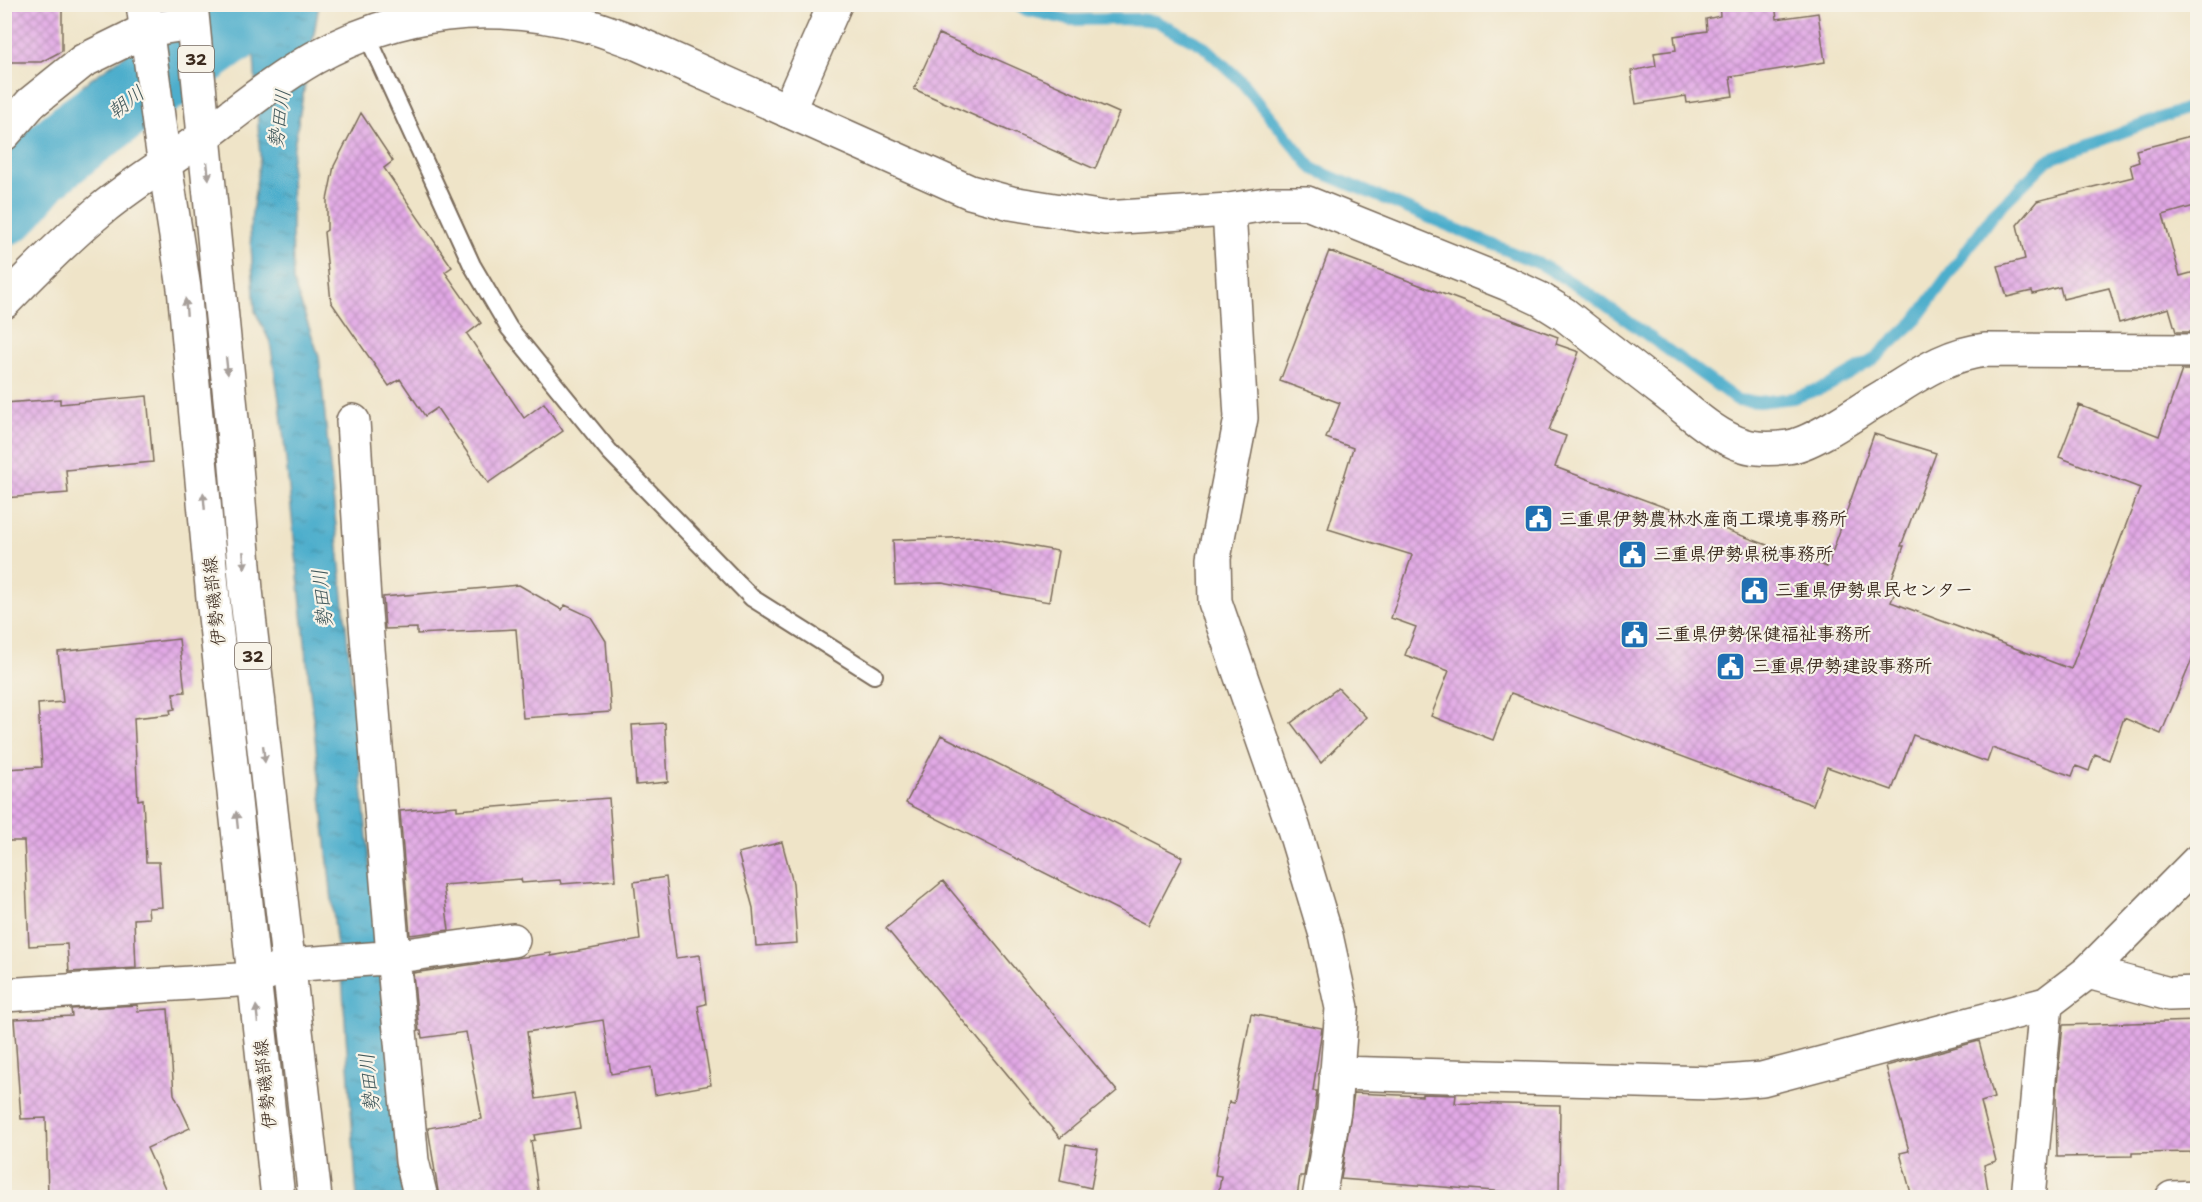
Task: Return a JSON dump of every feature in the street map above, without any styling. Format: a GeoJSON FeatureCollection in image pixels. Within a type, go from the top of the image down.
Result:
{"type":"FeatureCollection","features":[{"type":"Feature","properties":{"kind":"street"},"geometry":{"type":"LineString","coordinates":[[788,111],[835,4]]}},
{"type":"Feature","properties":{"kind":"street"},"geometry":{"type":"LineString","coordinates":[[4,302],[44,260],[163,151],[203,125],[242,106],[313,59],[366,33],[431,14],[466,11],[546,16],[586,25],[632,41],[970,192],[1011,203],[1105,218],[1229,210],[1272,203],[1307,203],[1540,299],[1564,314],[1712,429],[1742,445],[1765,449],[1791,447],[1817,435],[1947,358],[1966,352],[1986,350],[2198,351]]}},
{"type":"Feature","properties":{"kind":"street"},"geometry":{"type":"LineString","coordinates":[[4,134],[31,103],[144,16],[191,14]]}},
{"type":"Feature","properties":{"kind":"street","name":"伊勢磯部線"},"geometry":{"type":"LineString","coordinates":[[191,14],[232,418],[246,590],[315,1197]]}},
{"type":"Feature","properties":{"kind":"street","name":"伊勢磯部線"},"geometry":{"type":"LineString","coordinates":[[144,16],[184,288],[213,598],[278,1197]]}},
{"type":"Feature","properties":{"kind":"street"},"geometry":{"type":"LineString","coordinates":[[1229,210],[1241,418],[1214,558],[1215,602],[1294,829],[1326,935],[1342,1008],[1334,1110],[1319,1197]]}},
{"type":"Feature","properties":{"kind":"street"},"geometry":{"type":"LineString","coordinates":[[353,421],[389,956],[412,1161],[421,1197]]}},
{"type":"Feature","properties":{"kind":"street"},"geometry":{"type":"LineString","coordinates":[[1336,1073],[1712,1083],[1762,1079],[2046,1004],[2088,972],[2198,861]]}},
{"type":"Feature","properties":{"kind":"street"},"geometry":{"type":"LineString","coordinates":[[4,995],[254,979],[288,965],[389,956],[513,940]]}},
{"type":"Feature","properties":{"kind":"street"},"geometry":{"type":"LineString","coordinates":[[2088,972],[2169,994],[2198,993]]}},
{"type":"Feature","properties":{"kind":"street"},"geometry":{"type":"LineString","coordinates":[[2028,1197],[2046,1004]]}},
{"type":"Feature","properties":{"kind":"street"},"geometry":{"type":"LineString","coordinates":[[2172,1197],[2198,1197]]}},
{"type":"Feature","properties":{"kind":"lane"},"geometry":{"type":"LineString","coordinates":[[366,33],[472,265],[509,328],[609,451],[752,598],[874,675]]}},
{"type":"Feature","properties":{"kind":"water","name":"勢田川"},"geometry":{"type":"Polygon","coordinates":[[[196,5],[319,5],[291,163],[293,281],[319,356],[403,1197],[357,1197],[342,976],[336,939],[281,412],[270,342],[255,311],[250,228],[260,157],[254,55],[85,170],[83,85],[196,5]]]}},
{"type":"Feature","properties":{"kind":"building"},"geometry":{"type":"Polygon","coordinates":[[[4,4],[62,4],[62,51],[41,62],[4,62],[4,4]]]}},
{"type":"Feature","properties":{"kind":"building"},"geometry":{"type":"Polygon","coordinates":[[[1719,4],[1775,4],[1777,19],[1818,13],[1825,62],[1730,77],[1733,96],[1687,103],[1686,96],[1636,104],[1631,71],[1656,66],[1654,53],[1676,50],[1674,36],[1707,31],[1706,19],[1720,16],[1719,4]]]}},
{"type":"Feature","properties":{"kind":"building"},"geometry":{"type":"Polygon","coordinates":[[[939,34],[1119,113],[1095,169],[914,89],[939,34]]]}},
{"type":"Feature","properties":{"kind":"building"},"geometry":{"type":"Polygon","coordinates":[[[361,113],[393,161],[384,168],[452,267],[445,272],[481,323],[467,334],[524,418],[544,403],[563,431],[488,483],[437,408],[425,416],[400,379],[389,386],[331,302],[324,232],[327,230],[327,200],[334,166],[361,113]]]}},
{"type":"Feature","properties":{"kind":"building"},"geometry":{"type":"Polygon","coordinates":[[[2198,134],[2198,205],[2163,215],[2180,276],[2198,271],[2198,332],[2176,332],[2169,308],[2119,323],[2109,288],[2063,299],[2060,287],[2033,294],[2032,291],[2007,297],[1998,266],[2025,259],[2017,225],[2037,201],[2133,177],[2130,165],[2139,162],[2136,150],[2198,134]]]}},
{"type":"Feature","properties":{"kind":"building"},"geometry":{"type":"Polygon","coordinates":[[[1329,251],[1558,337],[1556,344],[1579,352],[1549,430],[1566,436],[1555,467],[1827,567],[1874,434],[1936,453],[1901,546],[1904,546],[1888,589],[1895,592],[1891,602],[2071,669],[2140,488],[2059,457],[2079,405],[2159,436],[2182,370],[2198,370],[2198,645],[2161,734],[2124,718],[2109,760],[2095,754],[2089,771],[2076,766],[2072,776],[1992,748],[1987,762],[1913,735],[1892,790],[1827,767],[1813,805],[1511,693],[1493,740],[1431,716],[1449,671],[1405,655],[1416,627],[1391,618],[1412,555],[1328,529],[1353,448],[1326,438],[1340,403],[1280,381],[1329,251]]]}},
{"type":"Feature","properties":{"kind":"building"},"geometry":{"type":"Polygon","coordinates":[[[147,396],[153,462],[66,470],[68,493],[4,498],[4,403],[60,399],[60,404],[147,396]]]}},
{"type":"Feature","properties":{"kind":"building"},"geometry":{"type":"Polygon","coordinates":[[[976,537],[1058,551],[1049,602],[942,583],[895,585],[893,540],[976,537]]]}},
{"type":"Feature","properties":{"kind":"building"},"geometry":{"type":"Polygon","coordinates":[[[519,585],[562,610],[565,605],[591,617],[606,641],[611,712],[523,718],[516,629],[417,634],[417,628],[385,629],[383,597],[519,585]]]}},
{"type":"Feature","properties":{"kind":"building"},"geometry":{"type":"Polygon","coordinates":[[[179,639],[185,692],[173,693],[175,709],[170,710],[171,714],[134,718],[138,800],[143,799],[146,862],[159,862],[162,907],[148,908],[149,918],[134,919],[136,968],[69,972],[67,944],[29,946],[24,841],[4,841],[4,769],[42,767],[38,704],[63,702],[58,652],[179,639]]]}},
{"type":"Feature","properties":{"kind":"building"},"geometry":{"type":"Polygon","coordinates":[[[1338,688],[1366,717],[1321,763],[1291,723],[1338,688]]]}},
{"type":"Feature","properties":{"kind":"building"},"geometry":{"type":"Polygon","coordinates":[[[665,723],[668,782],[636,785],[632,725],[665,723]]]}},
{"type":"Feature","properties":{"kind":"building"},"geometry":{"type":"Polygon","coordinates":[[[941,735],[1183,857],[1148,925],[906,803],[941,735]]]}},
{"type":"Feature","properties":{"kind":"building"},"geometry":{"type":"Polygon","coordinates":[[[609,798],[615,880],[561,884],[560,880],[522,883],[521,879],[443,885],[449,930],[410,935],[400,811],[457,806],[457,810],[609,798]]]}},
{"type":"Feature","properties":{"kind":"building"},"geometry":{"type":"Polygon","coordinates":[[[782,842],[793,883],[797,943],[756,946],[753,908],[738,853],[782,842]]]}},
{"type":"Feature","properties":{"kind":"building"},"geometry":{"type":"Polygon","coordinates":[[[666,877],[676,958],[700,955],[706,1004],[698,1006],[711,1085],[655,1095],[651,1067],[611,1074],[603,1020],[527,1032],[536,1099],[574,1093],[580,1128],[534,1135],[535,1140],[531,1141],[539,1197],[439,1197],[428,1128],[482,1119],[466,1032],[422,1038],[421,1031],[419,1031],[413,973],[551,953],[551,956],[640,940],[634,882],[666,877]]]}},
{"type":"Feature","properties":{"kind":"building"},"geometry":{"type":"Polygon","coordinates":[[[943,881],[1117,1091],[1060,1138],[886,928],[943,881]]]}},
{"type":"Feature","properties":{"kind":"building"},"geometry":{"type":"Polygon","coordinates":[[[137,1005],[138,1011],[168,1009],[174,1094],[190,1128],[147,1148],[169,1197],[48,1197],[46,1118],[21,1119],[14,1019],[72,1016],[71,1009],[137,1005]]]}},
{"type":"Feature","properties":{"kind":"building"},"geometry":{"type":"Polygon","coordinates":[[[1251,1014],[1322,1028],[1313,1091],[1317,1091],[1315,1108],[1304,1176],[1300,1176],[1297,1197],[1218,1197],[1221,1176],[1215,1175],[1218,1157],[1229,1102],[1234,1103],[1251,1014]]]}},
{"type":"Feature","properties":{"kind":"building"},"geometry":{"type":"Polygon","coordinates":[[[2198,1021],[2198,1152],[2057,1157],[2056,1094],[2063,1025],[2198,1021]]]}},
{"type":"Feature","properties":{"kind":"building"},"geometry":{"type":"Polygon","coordinates":[[[1979,1041],[1994,1098],[1981,1102],[1996,1161],[1984,1165],[1989,1197],[1912,1197],[1900,1153],[1909,1151],[1886,1066],[1979,1041]]]}},
{"type":"Feature","properties":{"kind":"building"},"geometry":{"type":"Polygon","coordinates":[[[1354,1093],[1456,1095],[1455,1103],[1560,1105],[1559,1196],[1341,1179],[1354,1093]]]}},
{"type":"Feature","properties":{"kind":"building"},"geometry":{"type":"Polygon","coordinates":[[[1066,1144],[1098,1149],[1091,1188],[1060,1181],[1066,1144]]]}},
{"type":"Feature","properties":{"kind":"waterway","name":"朝川"},"geometry":{"type":"LineString","coordinates":[[4,208],[38,168],[83,132],[242,18],[256,4]]}},
{"type":"Feature","properties":{"kind":"waterway"},"geometry":{"type":"LineString","coordinates":[[1017,4],[1026,10],[1070,20],[1156,21],[1202,45],[1240,80],[1313,169],[1542,265],[1589,293],[1737,400],[1759,402],[1793,398],[1828,386],[1873,360],[1914,322],[1993,214],[2048,160],[2198,104]]}},
{"type":"Feature","properties":{"kind":"place","name":"三重県伊勢農林水産商工環境事務所"},"geometry":{"type":"Point","coordinates":[1538,519]}},
{"type":"Feature","properties":{"kind":"place","name":"三重県伊勢県税事務所"},"geometry":{"type":"Point","coordinates":[1632,554]}},
{"type":"Feature","properties":{"kind":"place","name":"三重県伊勢県民センター"},"geometry":{"type":"Point","coordinates":[1754,590]}},
{"type":"Feature","properties":{"kind":"place","name":"三重県伊勢保健福祉事務所"},"geometry":{"type":"Point","coordinates":[1634,634]}},
{"type":"Feature","properties":{"kind":"place","name":"三重県伊勢建設事務所"},"geometry":{"type":"Point","coordinates":[1731,666]}}]}
